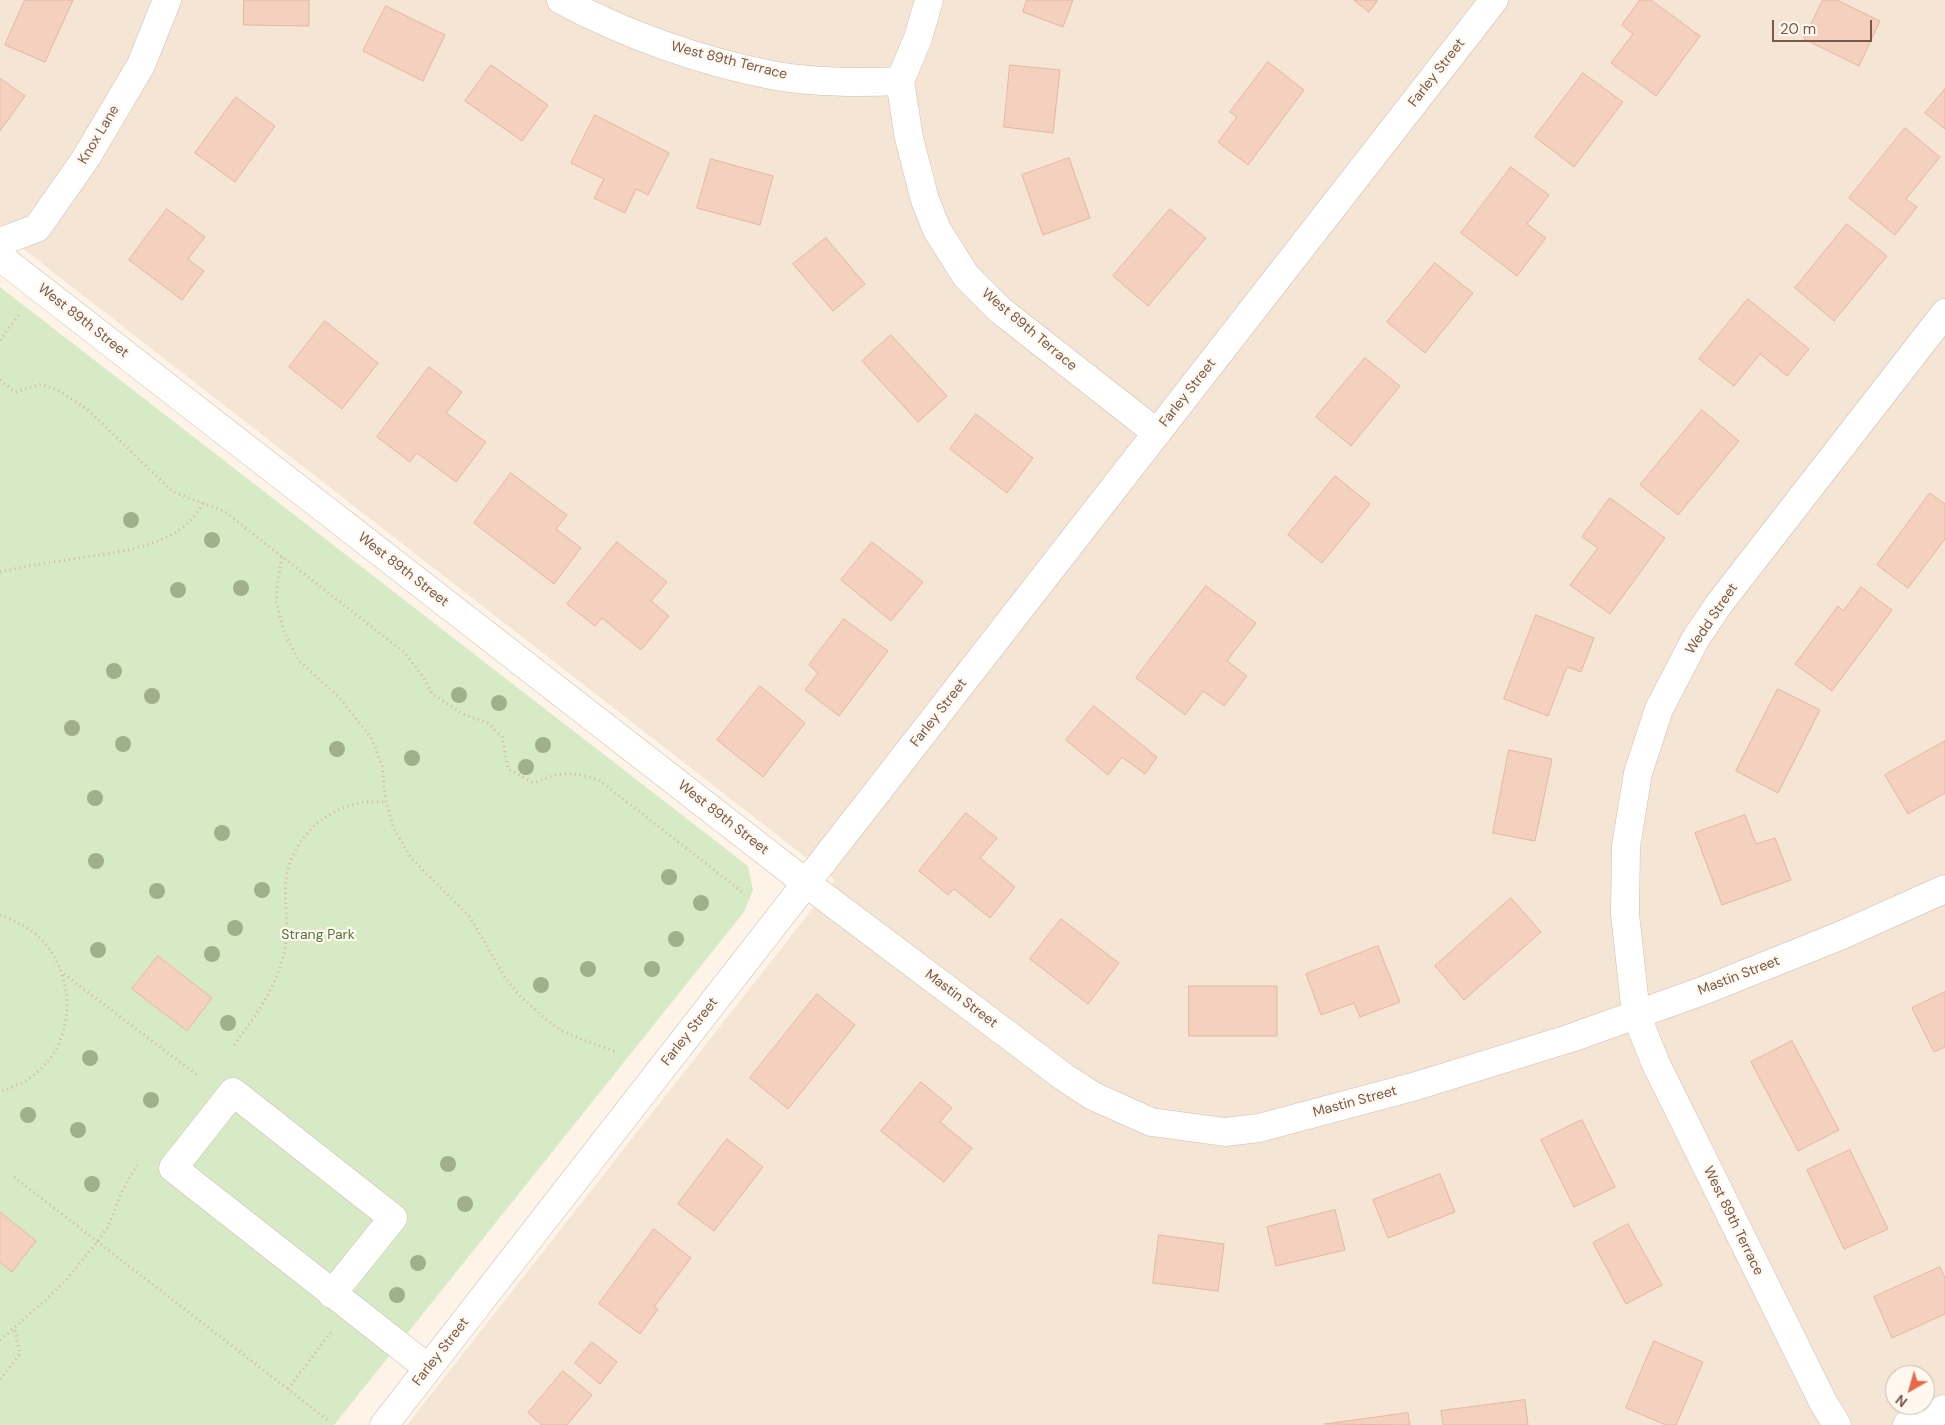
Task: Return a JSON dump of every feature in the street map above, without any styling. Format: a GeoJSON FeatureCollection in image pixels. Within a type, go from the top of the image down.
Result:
{"type":"FeatureCollection","features":[{"type":"Feature","properties":{"kind":"street","name":"Knox Lane"},"geometry":{"type":"LineString","coordinates":[[0,242],[37,228],[86,158],[141,65],[167,0]]}},
{"type":"Feature","properties":{"kind":"street","name":"West 89th Terrace"},"geometry":{"type":"LineString","coordinates":[[561,0],[585,13],[677,51],[772,75],[849,83],[900,81],[909,138],[925,200],[937,230],[966,276],[1000,310],[1157,433]]}},
{"type":"Feature","properties":{"kind":"street"},"geometry":{"type":"LineString","coordinates":[[900,81],[918,38],[929,0]]}},
{"type":"Feature","properties":{"kind":"street","name":"Farley Street"},"geometry":{"type":"LineString","coordinates":[[384,1425],[1494,0]]}},
{"type":"Feature","properties":{"kind":"street","name":"West 89th Street"},"geometry":{"type":"LineString","coordinates":[[0,257],[806,883]]}},
{"type":"Feature","properties":{"kind":"street","name":"Wedd Street"},"geometry":{"type":"LineString","coordinates":[[1636,1014],[1624,914],[1626,846],[1638,774],[1659,709],[1696,638],[1719,604],[1945,313]]}},
{"type":"Feature","properties":{"kind":"street","name":"Mastin Street"},"geometry":{"type":"LineString","coordinates":[[806,883],[1064,1077],[1093,1096],[1151,1122],[1225,1132],[1260,1128],[1416,1086],[1571,1038],[1705,990],[1833,939],[1945,889]]}},
{"type":"Feature","properties":{"kind":"street","name":"West 89th Terrace"},"geometry":{"type":"LineString","coordinates":[[1636,1014],[1659,1071],[1823,1402],[1837,1425]]}},
{"type":"Feature","properties":{"kind":"street"},"geometry":{"type":"LineString","coordinates":[[332,1294],[393,1218],[233,1092],[173,1168],[332,1294],[428,1368]]}},
{"type":"Feature","properties":{"kind":"street"},"geometry":{"type":"LineString","coordinates":[[1907,1425],[1945,1409]]}},
{"type":"Feature","properties":{"kind":"path"},"geometry":{"type":"LineString","coordinates":[[0,340],[23,309]]}},
{"type":"Feature","properties":{"kind":"path"},"geometry":{"type":"LineString","coordinates":[[0,380],[16,392],[41,384],[59,391],[87,409],[173,492],[224,511],[405,653],[424,678],[432,694],[463,714],[488,723],[502,737],[508,769],[534,783],[558,773],[579,774],[599,780],[746,894]]}},
{"type":"Feature","properties":{"kind":"path"},"geometry":{"type":"LineString","coordinates":[[0,572],[132,550],[178,531],[190,523],[203,503]]}},
{"type":"Feature","properties":{"kind":"path"},"geometry":{"type":"LineString","coordinates":[[282,557],[276,601],[284,631],[298,660],[339,697],[372,739],[382,766],[386,802],[394,829],[410,858],[470,918],[506,979],[540,1015],[560,1030],[617,1052]]}},
{"type":"Feature","properties":{"kind":"path"},"geometry":{"type":"LineString","coordinates":[[234,1045],[263,1005],[281,964],[287,932],[286,879],[290,861],[299,844],[325,816],[341,808],[358,803],[386,802]]}},
{"type":"Feature","properties":{"kind":"path"},"geometry":{"type":"LineString","coordinates":[[0,916],[29,929],[40,938],[51,952],[63,974],[66,986],[65,1020],[62,1036],[54,1051],[42,1067],[28,1079],[0,1092]]}},
{"type":"Feature","properties":{"kind":"path"},"geometry":{"type":"LineString","coordinates":[[63,974],[197,1075]]}},
{"type":"Feature","properties":{"kind":"path"},"geometry":{"type":"LineString","coordinates":[[0,1340],[66,1279],[98,1241],[108,1227],[122,1191],[137,1165]]}},
{"type":"Feature","properties":{"kind":"path"},"geometry":{"type":"LineString","coordinates":[[14,1176],[329,1420]]}},
{"type":"Feature","properties":{"kind":"path"},"geometry":{"type":"LineString","coordinates":[[0,1379],[20,1354],[14,1327]]}},
{"type":"Feature","properties":{"kind":"path"},"geometry":{"type":"LineString","coordinates":[[288,1389],[334,1328]]}},
{"type":"Feature","properties":{"kind":"shaded area"},"geometry":{"type":"Polygon","coordinates":[[[0,0],[1945,0],[1945,1425],[407,1425],[835,880],[0,231],[0,0]]]}},
{"type":"Feature","properties":{"kind":"green space","name":"Strang Park"},"geometry":{"type":"Polygon","coordinates":[[[0,287],[748,866],[753,890],[744,912],[334,1425],[0,1425],[0,287]]]}},
{"type":"Feature","properties":{"kind":"building"},"geometry":{"type":"Polygon","coordinates":[[[25,0],[73,0],[45,62],[5,45],[25,0]]]}},
{"type":"Feature","properties":{"kind":"building"},"geometry":{"type":"Polygon","coordinates":[[[244,0],[309,0],[309,26],[244,25],[244,0]]]}},
{"type":"Feature","properties":{"kind":"building"},"geometry":{"type":"Polygon","coordinates":[[[1027,0],[1073,0],[1063,27],[1023,12],[1027,0]]]}},
{"type":"Feature","properties":{"kind":"building"},"geometry":{"type":"Polygon","coordinates":[[[1354,0],[1378,0],[1369,12],[1354,0]]]}},
{"type":"Feature","properties":{"kind":"building"},"geometry":{"type":"Polygon","coordinates":[[[1640,0],[1651,0],[1700,36],[1656,96],[1611,63],[1633,34],[1622,25],[1640,0]]]}},
{"type":"Feature","properties":{"kind":"building"},"geometry":{"type":"Polygon","coordinates":[[[1823,0],[1837,0],[1880,21],[1859,66],[1804,39],[1823,0]]]}},
{"type":"Feature","properties":{"kind":"building"},"geometry":{"type":"Polygon","coordinates":[[[386,6],[445,35],[423,81],[363,51],[386,6]]]}},
{"type":"Feature","properties":{"kind":"building"},"geometry":{"type":"Polygon","coordinates":[[[1268,62],[1304,90],[1248,165],[1218,142],[1237,117],[1230,112],[1268,62]]]}},
{"type":"Feature","properties":{"kind":"building"},"geometry":{"type":"Polygon","coordinates":[[[491,65],[548,105],[522,141],[465,101],[491,65]]]}},
{"type":"Feature","properties":{"kind":"building"},"geometry":{"type":"Polygon","coordinates":[[[1010,65],[1060,70],[1053,133],[1004,127],[1010,65]]]}},
{"type":"Feature","properties":{"kind":"building"},"geometry":{"type":"Polygon","coordinates":[[[1583,73],[1623,102],[1574,167],[1535,137],[1583,73]]]}},
{"type":"Feature","properties":{"kind":"building"},"geometry":{"type":"Polygon","coordinates":[[[0,78],[25,96],[0,131],[0,78]]]}},
{"type":"Feature","properties":{"kind":"building"},"geometry":{"type":"Polygon","coordinates":[[[1945,89],[1945,129],[1925,113],[1945,89]]]}},
{"type":"Feature","properties":{"kind":"building"},"geometry":{"type":"Polygon","coordinates":[[[236,97],[275,126],[235,182],[195,153],[236,97]]]}},
{"type":"Feature","properties":{"kind":"building"},"geometry":{"type":"Polygon","coordinates":[[[595,115],[669,153],[648,195],[636,189],[625,213],[594,198],[604,179],[571,163],[595,115]]]}},
{"type":"Feature","properties":{"kind":"building"},"geometry":{"type":"Polygon","coordinates":[[[1905,128],[1940,157],[1906,199],[1917,207],[1895,235],[1849,198],[1905,128]]]}},
{"type":"Feature","properties":{"kind":"building"},"geometry":{"type":"Polygon","coordinates":[[[1069,158],[1090,218],[1043,235],[1022,175],[1069,158]]]}},
{"type":"Feature","properties":{"kind":"building"},"geometry":{"type":"Polygon","coordinates":[[[711,159],[773,176],[760,225],[697,208],[711,159]]]}},
{"type":"Feature","properties":{"kind":"building"},"geometry":{"type":"Polygon","coordinates":[[[1511,167],[1549,195],[1527,224],[1546,238],[1517,276],[1461,233],[1511,167]]]}},
{"type":"Feature","properties":{"kind":"building"},"geometry":{"type":"Polygon","coordinates":[[[167,209],[205,237],[188,259],[204,271],[182,300],[129,260],[167,209]]]}},
{"type":"Feature","properties":{"kind":"building"},"geometry":{"type":"Polygon","coordinates":[[[1170,209],[1206,238],[1148,306],[1113,276],[1170,209]]]}},
{"type":"Feature","properties":{"kind":"building"},"geometry":{"type":"Polygon","coordinates":[[[1847,224],[1887,256],[1834,321],[1795,288],[1847,224]]]}},
{"type":"Feature","properties":{"kind":"building"},"geometry":{"type":"Polygon","coordinates":[[[826,238],[865,284],[833,311],[793,264],[826,238]]]}},
{"type":"Feature","properties":{"kind":"building"},"geometry":{"type":"Polygon","coordinates":[[[1435,263],[1473,293],[1425,353],[1387,322],[1435,263]]]}},
{"type":"Feature","properties":{"kind":"building"},"geometry":{"type":"Polygon","coordinates":[[[1748,299],[1809,349],[1787,376],[1760,354],[1734,386],[1699,359],[1748,299]]]}},
{"type":"Feature","properties":{"kind":"building"},"geometry":{"type":"Polygon","coordinates":[[[325,321],[378,363],[342,409],[289,367],[325,321]]]}},
{"type":"Feature","properties":{"kind":"building"},"geometry":{"type":"Polygon","coordinates":[[[891,335],[947,396],[918,422],[862,361],[891,335]]]}},
{"type":"Feature","properties":{"kind":"building"},"geometry":{"type":"Polygon","coordinates":[[[1365,358],[1400,386],[1351,446],[1316,417],[1365,358]]]}},
{"type":"Feature","properties":{"kind":"building"},"geometry":{"type":"Polygon","coordinates":[[[429,367],[462,392],[446,413],[486,442],[456,482],[417,453],[410,462],[377,437],[429,367]]]}},
{"type":"Feature","properties":{"kind":"building"},"geometry":{"type":"Polygon","coordinates":[[[1702,410],[1739,441],[1678,515],[1640,485],[1702,410]]]}},
{"type":"Feature","properties":{"kind":"building"},"geometry":{"type":"Polygon","coordinates":[[[976,414],[1033,458],[1007,493],[950,449],[976,414]]]}},
{"type":"Feature","properties":{"kind":"building"},"geometry":{"type":"Polygon","coordinates":[[[511,473],[567,515],[556,529],[581,548],[554,584],[474,523],[511,473]]]}},
{"type":"Feature","properties":{"kind":"building"},"geometry":{"type":"Polygon","coordinates":[[[1335,476],[1370,504],[1322,563],[1288,535],[1335,476]]]}},
{"type":"Feature","properties":{"kind":"building"},"geometry":{"type":"Polygon","coordinates":[[[1930,493],[1945,504],[1945,539],[1908,588],[1877,565],[1930,493]]]}},
{"type":"Feature","properties":{"kind":"building"},"geometry":{"type":"Polygon","coordinates":[[[1610,498],[1665,538],[1610,614],[1570,585],[1598,548],[1582,537],[1610,498]]]}},
{"type":"Feature","properties":{"kind":"building"},"geometry":{"type":"Polygon","coordinates":[[[617,542],[667,582],[651,601],[669,616],[641,650],[602,618],[595,626],[567,604],[617,542]]]}},
{"type":"Feature","properties":{"kind":"building"},"geometry":{"type":"Polygon","coordinates":[[[872,542],[923,582],[891,621],[841,580],[872,542]]]}},
{"type":"Feature","properties":{"kind":"building"},"geometry":{"type":"Polygon","coordinates":[[[1206,586],[1256,623],[1227,661],[1247,676],[1224,706],[1203,691],[1185,715],[1136,678],[1206,586]]]}},
{"type":"Feature","properties":{"kind":"building"},"geometry":{"type":"Polygon","coordinates":[[[1861,587],[1892,610],[1832,691],[1795,664],[1838,606],[1843,611],[1861,587]]]}},
{"type":"Feature","properties":{"kind":"building"},"geometry":{"type":"Polygon","coordinates":[[[1536,615],[1594,638],[1581,672],[1567,667],[1548,716],[1504,699],[1536,615]]]}},
{"type":"Feature","properties":{"kind":"building"},"geometry":{"type":"Polygon","coordinates":[[[844,619],[888,651],[839,716],[805,690],[818,673],[809,665],[844,619]]]}},
{"type":"Feature","properties":{"kind":"building"},"geometry":{"type":"Polygon","coordinates":[[[760,686],[805,723],[763,777],[717,740],[760,686]]]}},
{"type":"Feature","properties":{"kind":"building"},"geometry":{"type":"Polygon","coordinates":[[[1778,689],[1820,710],[1778,793],[1736,771],[1778,689]]]}},
{"type":"Feature","properties":{"kind":"building"},"geometry":{"type":"Polygon","coordinates":[[[1094,706],[1157,757],[1145,774],[1122,757],[1108,775],[1066,740],[1094,706]]]}},
{"type":"Feature","properties":{"kind":"building"},"geometry":{"type":"Polygon","coordinates":[[[1945,741],[1945,793],[1908,814],[1885,775],[1945,741]]]}},
{"type":"Feature","properties":{"kind":"building"},"geometry":{"type":"Polygon","coordinates":[[[1509,750],[1552,759],[1535,841],[1493,833],[1509,750]]]}},
{"type":"Feature","properties":{"kind":"building"},"geometry":{"type":"Polygon","coordinates":[[[966,813],[997,838],[980,858],[1015,887],[990,918],[954,889],[948,895],[919,871],[966,813]]]}},
{"type":"Feature","properties":{"kind":"building"},"geometry":{"type":"Polygon","coordinates":[[[1745,815],[1756,844],[1775,838],[1791,880],[1722,905],[1695,833],[1745,815]]]}},
{"type":"Feature","properties":{"kind":"building"},"geometry":{"type":"Polygon","coordinates":[[[1511,898],[1541,932],[1464,1000],[1435,966],[1511,898]]]}},
{"type":"Feature","properties":{"kind":"building"},"geometry":{"type":"Polygon","coordinates":[[[1061,919],[1119,963],[1088,1004],[1030,959],[1061,919]]]}},
{"type":"Feature","properties":{"kind":"building"},"geometry":{"type":"Polygon","coordinates":[[[1378,946],[1400,1002],[1360,1017],[1354,1003],[1321,1015],[1306,974],[1378,946]]]}},
{"type":"Feature","properties":{"kind":"building"},"geometry":{"type":"Polygon","coordinates":[[[158,956],[212,998],[187,1031],[132,989],[158,956]]]}},
{"type":"Feature","properties":{"kind":"building"},"geometry":{"type":"Polygon","coordinates":[[[1189,986],[1277,986],[1277,1036],[1189,1036],[1189,986]]]}},
{"type":"Feature","properties":{"kind":"building"},"geometry":{"type":"Polygon","coordinates":[[[1945,992],[1945,1047],[1934,1052],[1912,1008],[1945,992]]]}},
{"type":"Feature","properties":{"kind":"building"},"geometry":{"type":"Polygon","coordinates":[[[817,994],[855,1025],[788,1109],[750,1078],[817,994]]]}},
{"type":"Feature","properties":{"kind":"building"},"geometry":{"type":"Polygon","coordinates":[[[1792,1041],[1839,1130],[1798,1151],[1751,1062],[1792,1041]]]}},
{"type":"Feature","properties":{"kind":"building"},"geometry":{"type":"Polygon","coordinates":[[[921,1082],[952,1108],[940,1122],[972,1148],[944,1182],[881,1131],[921,1082]]]}},
{"type":"Feature","properties":{"kind":"building"},"geometry":{"type":"Polygon","coordinates":[[[1582,1120],[1615,1187],[1574,1207],[1541,1140],[1582,1120]]]}},
{"type":"Feature","properties":{"kind":"building"},"geometry":{"type":"Polygon","coordinates":[[[727,1139],[763,1167],[714,1231],[678,1204],[727,1139]]]}},
{"type":"Feature","properties":{"kind":"building"},"geometry":{"type":"Polygon","coordinates":[[[1850,1150],[1888,1229],[1844,1249],[1807,1170],[1850,1150]]]}},
{"type":"Feature","properties":{"kind":"building"},"geometry":{"type":"Polygon","coordinates":[[[1440,1174],[1455,1212],[1388,1238],[1373,1200],[1440,1174]]]}},
{"type":"Feature","properties":{"kind":"building"},"geometry":{"type":"Polygon","coordinates":[[[1335,1210],[1345,1250],[1276,1266],[1267,1227],[1335,1210]]]}},
{"type":"Feature","properties":{"kind":"building"},"geometry":{"type":"Polygon","coordinates":[[[0,1212],[36,1241],[12,1272],[0,1262],[0,1212]]]}},
{"type":"Feature","properties":{"kind":"building"},"geometry":{"type":"Polygon","coordinates":[[[1628,1224],[1662,1285],[1626,1304],[1593,1243],[1628,1224]]]}},
{"type":"Feature","properties":{"kind":"building"},"geometry":{"type":"Polygon","coordinates":[[[654,1229],[691,1258],[654,1307],[658,1309],[640,1334],[599,1304],[654,1229]]]}},
{"type":"Feature","properties":{"kind":"building"},"geometry":{"type":"Polygon","coordinates":[[[1159,1235],[1224,1244],[1218,1291],[1153,1283],[1159,1235]]]}},
{"type":"Feature","properties":{"kind":"building"},"geometry":{"type":"Polygon","coordinates":[[[1940,1267],[1945,1278],[1945,1314],[1892,1338],[1874,1297],[1940,1267]]]}},
{"type":"Feature","properties":{"kind":"building"},"geometry":{"type":"Polygon","coordinates":[[[1654,1341],[1703,1362],[1676,1425],[1666,1425],[1626,1408],[1654,1341]]]}},
{"type":"Feature","properties":{"kind":"building"},"geometry":{"type":"Polygon","coordinates":[[[592,1342],[617,1362],[600,1384],[575,1363],[592,1342]]]}},
{"type":"Feature","properties":{"kind":"building"},"geometry":{"type":"Polygon","coordinates":[[[563,1371],[592,1395],[567,1425],[542,1425],[528,1413],[563,1371]]]}},
{"type":"Feature","properties":{"kind":"building"},"geometry":{"type":"Polygon","coordinates":[[[1525,1400],[1528,1425],[1443,1425],[1441,1411],[1525,1400]]]}},
{"type":"Feature","properties":{"kind":"building"},"geometry":{"type":"Polygon","coordinates":[[[1408,1413],[1410,1425],[1325,1424],[1408,1413]]]}}]}
